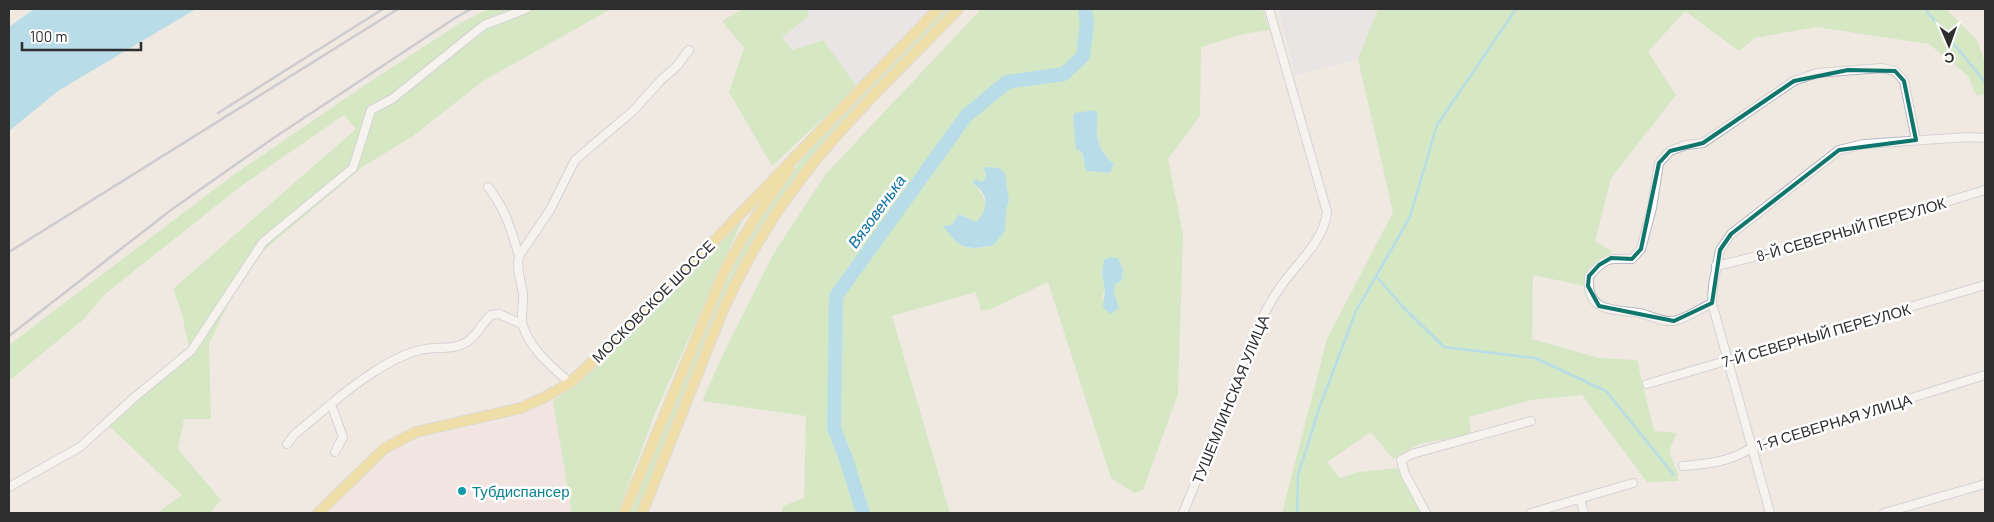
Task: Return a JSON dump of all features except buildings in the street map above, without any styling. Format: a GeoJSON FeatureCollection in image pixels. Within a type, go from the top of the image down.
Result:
{"type":"FeatureCollection","features":[{"type":"Feature","properties":{"kind":"main road","name":"МОСКОВСКОЕ ШОССЕ"},"geometry":{"type":"LineString","coordinates":[[318,513],[385,448],[416,432],[521,408],[545,398],[570,383],[612,344],[694,261],[938,9]]}},
{"type":"Feature","properties":{"kind":"main road"},"geometry":{"type":"LineString","coordinates":[[642,513],[723,310],[737,280],[777,212],[820,154],[958,9]]}},
{"type":"Feature","properties":{"kind":"main road"},"geometry":{"type":"LineString","coordinates":[[624,513],[708,307],[738,245],[758,211],[817,133]]}},
{"type":"Feature","properties":{"kind":"street"},"geometry":{"type":"LineString","coordinates":[[9,487],[80,447],[136,396],[191,352],[263,242],[353,168],[371,110],[392,99],[484,25],[526,9]]}},
{"type":"Feature","properties":{"kind":"street","name":"ТУШЕМЛИНСКАЯ УЛИЦА"},"geometry":{"type":"LineString","coordinates":[[1183,513],[1243,361],[1268,306],[1281,286],[1310,250],[1324,228],[1326,220],[1326,212],[1313,160],[1269,9]]}},
{"type":"Feature","properties":{"kind":"street"},"geometry":{"type":"LineString","coordinates":[[570,383],[544,359],[522,324],[524,308],[517,263],[519,256],[550,210],[574,160],[633,112],[661,80],[677,66],[689,50]]}},
{"type":"Feature","properties":{"kind":"street"},"geometry":{"type":"LineString","coordinates":[[1712,303],[1674,321],[1610,310],[1599,306],[1590,295],[1589,276],[1599,265],[1611,258],[1632,259],[1641,249],[1652,208],[1659,163],[1670,151],[1686,145],[1703,143],[1794,81],[1817,73],[1882,68],[1895,72],[1904,82],[1916,140]]}},
{"type":"Feature","properties":{"kind":"street"},"geometry":{"type":"LineString","coordinates":[[1770,513],[1712,303],[1716,266],[1720,250],[1731,234],[1839,150],[1864,144],[1985,138]]}},
{"type":"Feature","properties":{"kind":"street"},"geometry":{"type":"LineString","coordinates":[[488,187],[501,204],[510,224],[519,256]]}},
{"type":"Feature","properties":{"kind":"street","name":"8-Й СЕВЕРНЫЙ ПЕРЕУЛОК"},"geometry":{"type":"LineString","coordinates":[[1716,266],[1812,243],[1985,190]]}},
{"type":"Feature","properties":{"kind":"street","name":"7-Й СЕВЕРНЫЙ ПЕРЕУЛОК"},"geometry":{"type":"LineString","coordinates":[[1647,384],[1985,285]]}},
{"type":"Feature","properties":{"kind":"street"},"geometry":{"type":"LineString","coordinates":[[287,444],[295,434],[350,388],[406,356],[420,350],[453,347],[467,342],[491,315],[499,314],[522,324]]}},
{"type":"Feature","properties":{"kind":"street","name":"1-Я СЕВЕРНАЯ УЛИЦА"},"geometry":{"type":"LineString","coordinates":[[1683,466],[1714,463],[1743,453],[1751,448],[1985,374]]}},
{"type":"Feature","properties":{"kind":"street"},"geometry":{"type":"LineString","coordinates":[[331,404],[342,437],[334,452]]}},
{"type":"Feature","properties":{"kind":"street"},"geometry":{"type":"LineString","coordinates":[[1426,513],[1405,474],[1401,460],[1412,454],[1531,421]]}},
{"type":"Feature","properties":{"kind":"street"},"geometry":{"type":"LineString","coordinates":[[1531,513],[1633,483]]}},
{"type":"Feature","properties":{"kind":"street"},"geometry":{"type":"LineString","coordinates":[[1884,513],[1985,484]]}},
{"type":"Feature","properties":{"kind":"street"},"geometry":{"type":"LineString","coordinates":[[1580,499],[1584,513]]}},
{"type":"Feature","properties":{"kind":"highlighted area"},"geometry":{"type":"Polygon","coordinates":[[[1848,70],[1895,71],[1904,81],[1916,140],[1839,150],[1731,234],[1720,250],[1712,303],[1674,321],[1599,306],[1588,286],[1589,276],[1599,265],[1611,258],[1632,259],[1641,249],[1659,163],[1670,151],[1703,143],[1794,81],[1848,70]]]}},
{"type":"Feature","properties":{"kind":"shaded area"},"geometry":{"type":"Polygon","coordinates":[[[808,9],[932,9],[857,87],[823,40],[792,50],[782,36],[808,17],[808,9]]]}},
{"type":"Feature","properties":{"kind":"shaded area"},"geometry":{"type":"Polygon","coordinates":[[[1278,9],[1378,9],[1358,59],[1295,75],[1278,9]]]}},
{"type":"Feature","properties":{"kind":"shaded area"},"geometry":{"type":"Polygon","coordinates":[[[553,401],[572,513],[326,513],[394,450],[448,432],[508,419],[553,401]]]}},
{"type":"Feature","properties":{"kind":"green space"},"geometry":{"type":"Polygon","coordinates":[[[488,9],[611,9],[483,81],[413,136],[364,166],[264,250],[230,300],[209,344],[211,419],[184,419],[178,449],[221,500],[210,513],[157,513],[182,495],[103,420],[189,348],[182,314],[173,289],[356,129],[344,115],[241,186],[105,294],[84,319],[9,381],[9,345],[232,176],[368,83],[462,22],[488,9]]]}},
{"type":"Feature","properties":{"kind":"green space"},"geometry":{"type":"Polygon","coordinates":[[[743,9],[808,9],[808,17],[782,37],[792,50],[823,40],[857,87],[772,166],[729,92],[744,48],[722,21],[743,9]]]}},
{"type":"Feature","properties":{"kind":"green space"},"geometry":{"type":"Polygon","coordinates":[[[945,9],[951,9],[867,95],[807,162],[767,218],[735,274],[637,513],[631,513],[710,318],[731,272],[755,227],[783,184],[840,115],[945,9]]]}},
{"type":"Feature","properties":{"kind":"green space"},"geometry":{"type":"Polygon","coordinates":[[[981,9],[1263,9],[1269,30],[1243,34],[1201,47],[1200,116],[1168,159],[1183,234],[1178,394],[1143,490],[1134,493],[1111,478],[1048,282],[991,309],[981,311],[976,292],[892,316],[950,513],[782,513],[783,506],[804,498],[806,416],[702,401],[728,344],[774,253],[825,175],[981,9]],[[1098,114],[1073,117],[1086,171],[1110,173],[1114,164],[1108,159],[1098,142],[1098,114]],[[986,171],[982,182],[973,183],[981,192],[985,202],[984,212],[981,217],[976,222],[959,214],[952,225],[943,226],[955,240],[965,247],[976,248],[994,245],[1005,231],[1006,210],[1009,201],[986,171]],[[1120,261],[1102,298],[1119,308],[1114,292],[1116,284],[1122,280],[1123,270],[1120,261]]]}},
{"type":"Feature","properties":{"kind":"green space"},"geometry":{"type":"Polygon","coordinates":[[[1378,9],[1946,9],[1977,40],[1985,63],[1985,94],[1977,96],[1968,76],[1929,44],[1816,27],[1755,38],[1739,51],[1685,11],[1648,52],[1676,95],[1611,178],[1595,241],[1613,252],[1593,264],[1588,273],[1585,286],[1533,275],[1532,339],[1599,358],[1637,360],[1654,431],[1677,433],[1669,451],[1678,474],[1678,481],[1647,482],[1582,395],[1531,400],[1469,417],[1471,434],[1419,444],[1393,459],[1371,432],[1327,462],[1340,478],[1358,472],[1397,468],[1422,513],[1282,513],[1327,339],[1393,212],[1358,59],[1378,9]]]}},
{"type":"Feature","properties":{"kind":"green space"},"geometry":{"type":"Polygon","coordinates":[[[747,210],[655,413],[618,513],[572,513],[553,401],[585,378],[747,210]]]}},
{"type":"Feature","properties":{"kind":"water"},"geometry":{"type":"Polygon","coordinates":[[[34,9],[196,9],[58,91],[9,131],[9,27],[34,9]]]}},
{"type":"Feature","properties":{"kind":"water"},"geometry":{"type":"Polygon","coordinates":[[[1095,110],[1098,114],[1098,142],[1108,159],[1114,164],[1110,173],[1086,171],[1082,152],[1076,149],[1073,117],[1075,113],[1095,110]]]}},
{"type":"Feature","properties":{"kind":"water"},"geometry":{"type":"Polygon","coordinates":[[[984,167],[1000,168],[1005,174],[1009,201],[1006,210],[1005,231],[994,245],[970,248],[954,240],[943,226],[952,225],[959,214],[976,222],[981,216],[985,208],[985,200],[981,191],[973,183],[975,179],[982,182],[985,178],[986,172],[983,169],[984,167]]]}},
{"type":"Feature","properties":{"kind":"water"},"geometry":{"type":"Polygon","coordinates":[[[1110,257],[1118,258],[1123,270],[1122,280],[1116,284],[1114,292],[1119,308],[1111,314],[1103,308],[1105,289],[1102,274],[1104,260],[1110,257]]]}},
{"type":"Feature","properties":{"kind":"waterway","name":"Вязовенька"},"geometry":{"type":"LineString","coordinates":[[863,513],[834,428],[836,296],[966,116],[1007,82],[1064,74],[1083,56],[1087,23],[1085,9]]}},
{"type":"Feature","properties":{"kind":"waterway"},"geometry":{"type":"LineString","coordinates":[[1297,513],[1298,475],[1320,406],[1356,311],[1410,217],[1437,125],[1516,9]]}},
{"type":"Feature","properties":{"kind":"waterway"},"geometry":{"type":"LineString","coordinates":[[1925,9],[1985,82]]}},
{"type":"Feature","properties":{"kind":"waterway"},"geometry":{"type":"LineString","coordinates":[[1376,276],[1403,307],[1444,347],[1535,358],[1606,391],[1674,475]]}},
{"type":"Feature","properties":{"kind":"railway"},"geometry":{"type":"LineString","coordinates":[[218,113],[383,9]]}},
{"type":"Feature","properties":{"kind":"railway"},"geometry":{"type":"LineString","coordinates":[[9,252],[398,9]]}},
{"type":"Feature","properties":{"kind":"railway"},"geometry":{"type":"LineString","coordinates":[[9,336],[171,210],[272,139],[471,9]]}},
{"type":"Feature","properties":{"kind":"place","name":"Тубдиспансер"},"geometry":{"type":"Point","coordinates":[462,491]}}]}
